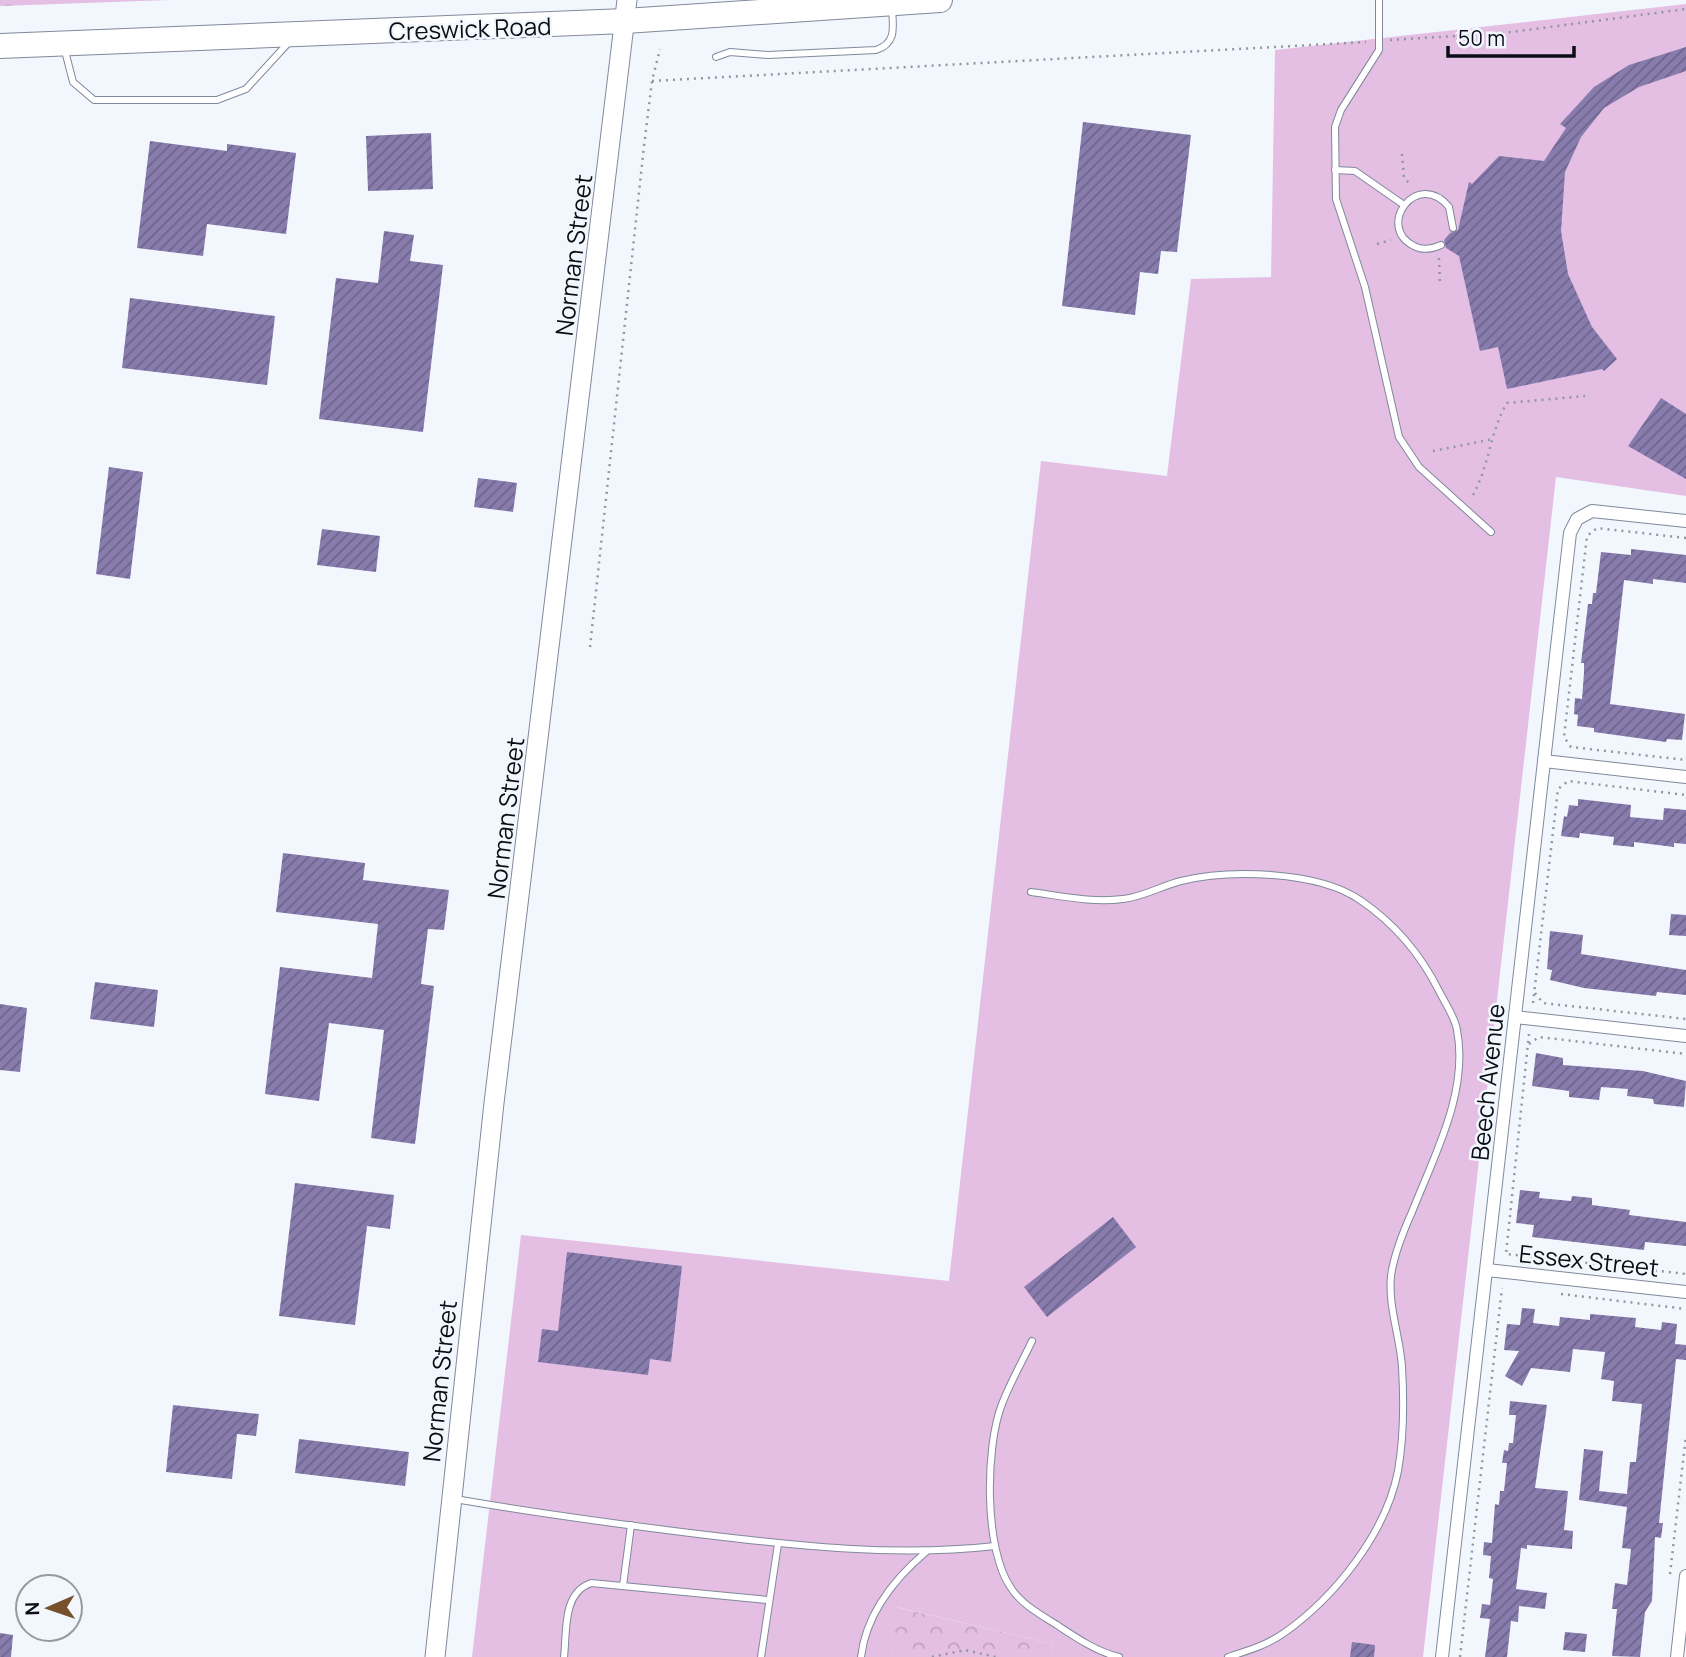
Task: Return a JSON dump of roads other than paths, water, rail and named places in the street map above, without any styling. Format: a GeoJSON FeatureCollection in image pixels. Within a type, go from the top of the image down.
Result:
{"type":"FeatureCollection","features":[{"type":"Feature","properties":{"kind":"highway","name":"Creswick Road"},"geometry":{"type":"LineString","coordinates":[[0,46],[296,34],[626,11],[940,0]]}},
{"type":"Feature","properties":{"kind":"main road","name":"Norman Street"},"geometry":{"type":"LineString","coordinates":[[434,1652],[494,1103],[626,11]]}},
{"type":"Feature","properties":{"kind":"street","name":"Beech Avenue"},"geometry":{"type":"LineString","coordinates":[[1442,1657],[1570,533],[1581,516],[1599,511],[1686,521]]}},
{"type":"Feature","properties":{"kind":"street"},"geometry":{"type":"LineString","coordinates":[[1544,761],[1686,777]]}},
{"type":"Feature","properties":{"kind":"street"},"geometry":{"type":"LineString","coordinates":[[1515,1017],[1686,1036]]}},
{"type":"Feature","properties":{"kind":"street","name":"Essex Street"},"geometry":{"type":"LineString","coordinates":[[1487,1270],[1686,1292]]}},
{"type":"Feature","properties":{"kind":"street"},"geometry":{"type":"LineString","coordinates":[[1677,1657],[1686,1576]]}},
{"type":"Feature","properties":{"kind":"lane"},"geometry":{"type":"LineString","coordinates":[[1379,0],[1381,41],[1377,54],[1337,118],[1336,199],[1365,287],[1399,437],[1419,467],[1491,531]]}},
{"type":"Feature","properties":{"kind":"lane"},"geometry":{"type":"LineString","coordinates":[[716,57],[730,52],[768,55],[881,48],[893,38],[892,3]]}},
{"type":"Feature","properties":{"kind":"lane"},"geometry":{"type":"LineString","coordinates":[[64,44],[64,55],[73,82],[94,100],[217,100],[246,89],[296,34]]}},
{"type":"Feature","properties":{"kind":"lane"},"geometry":{"type":"LineString","coordinates":[[1335,170],[1354,171],[1404,205]]}},
{"type":"Feature","properties":{"kind":"lane"},"geometry":{"type":"LineString","coordinates":[[1441,245],[1431,249],[1417,248],[1402,236],[1399,219],[1404,205],[1420,195],[1435,195],[1446,203],[1452,215],[1453,228]]}},
{"type":"Feature","properties":{"kind":"lane"},"geometry":{"type":"LineString","coordinates":[[1031,892],[1100,900],[1124,899],[1182,881],[1228,876],[1285,876],[1324,884],[1359,898],[1391,925],[1424,961],[1457,1028],[1460,1066],[1445,1130],[1398,1246],[1391,1276],[1392,1311],[1402,1365],[1402,1438],[1398,1474],[1386,1506],[1358,1557],[1323,1599],[1283,1634],[1228,1657]]}},
{"type":"Feature","properties":{"kind":"lane"},"geometry":{"type":"LineString","coordinates":[[1032,1341],[1001,1406],[990,1492],[1000,1570],[1012,1591],[1068,1633],[1119,1657]]}},
{"type":"Feature","properties":{"kind":"lane"},"geometry":{"type":"LineString","coordinates":[[451,1499],[816,1548],[928,1551],[996,1546]]}},
{"type":"Feature","properties":{"kind":"lane"},"geometry":{"type":"LineString","coordinates":[[623,1586],[631,1525]]}},
{"type":"Feature","properties":{"kind":"lane"},"geometry":{"type":"LineString","coordinates":[[761,1657],[778,1544]]}},
{"type":"Feature","properties":{"kind":"lane"},"geometry":{"type":"LineString","coordinates":[[861,1657],[870,1619],[897,1581],[928,1551]]}},
{"type":"Feature","properties":{"kind":"lane"},"geometry":{"type":"LineString","coordinates":[[564,1657],[570,1601],[575,1593],[591,1583],[768,1600]]}}]}
